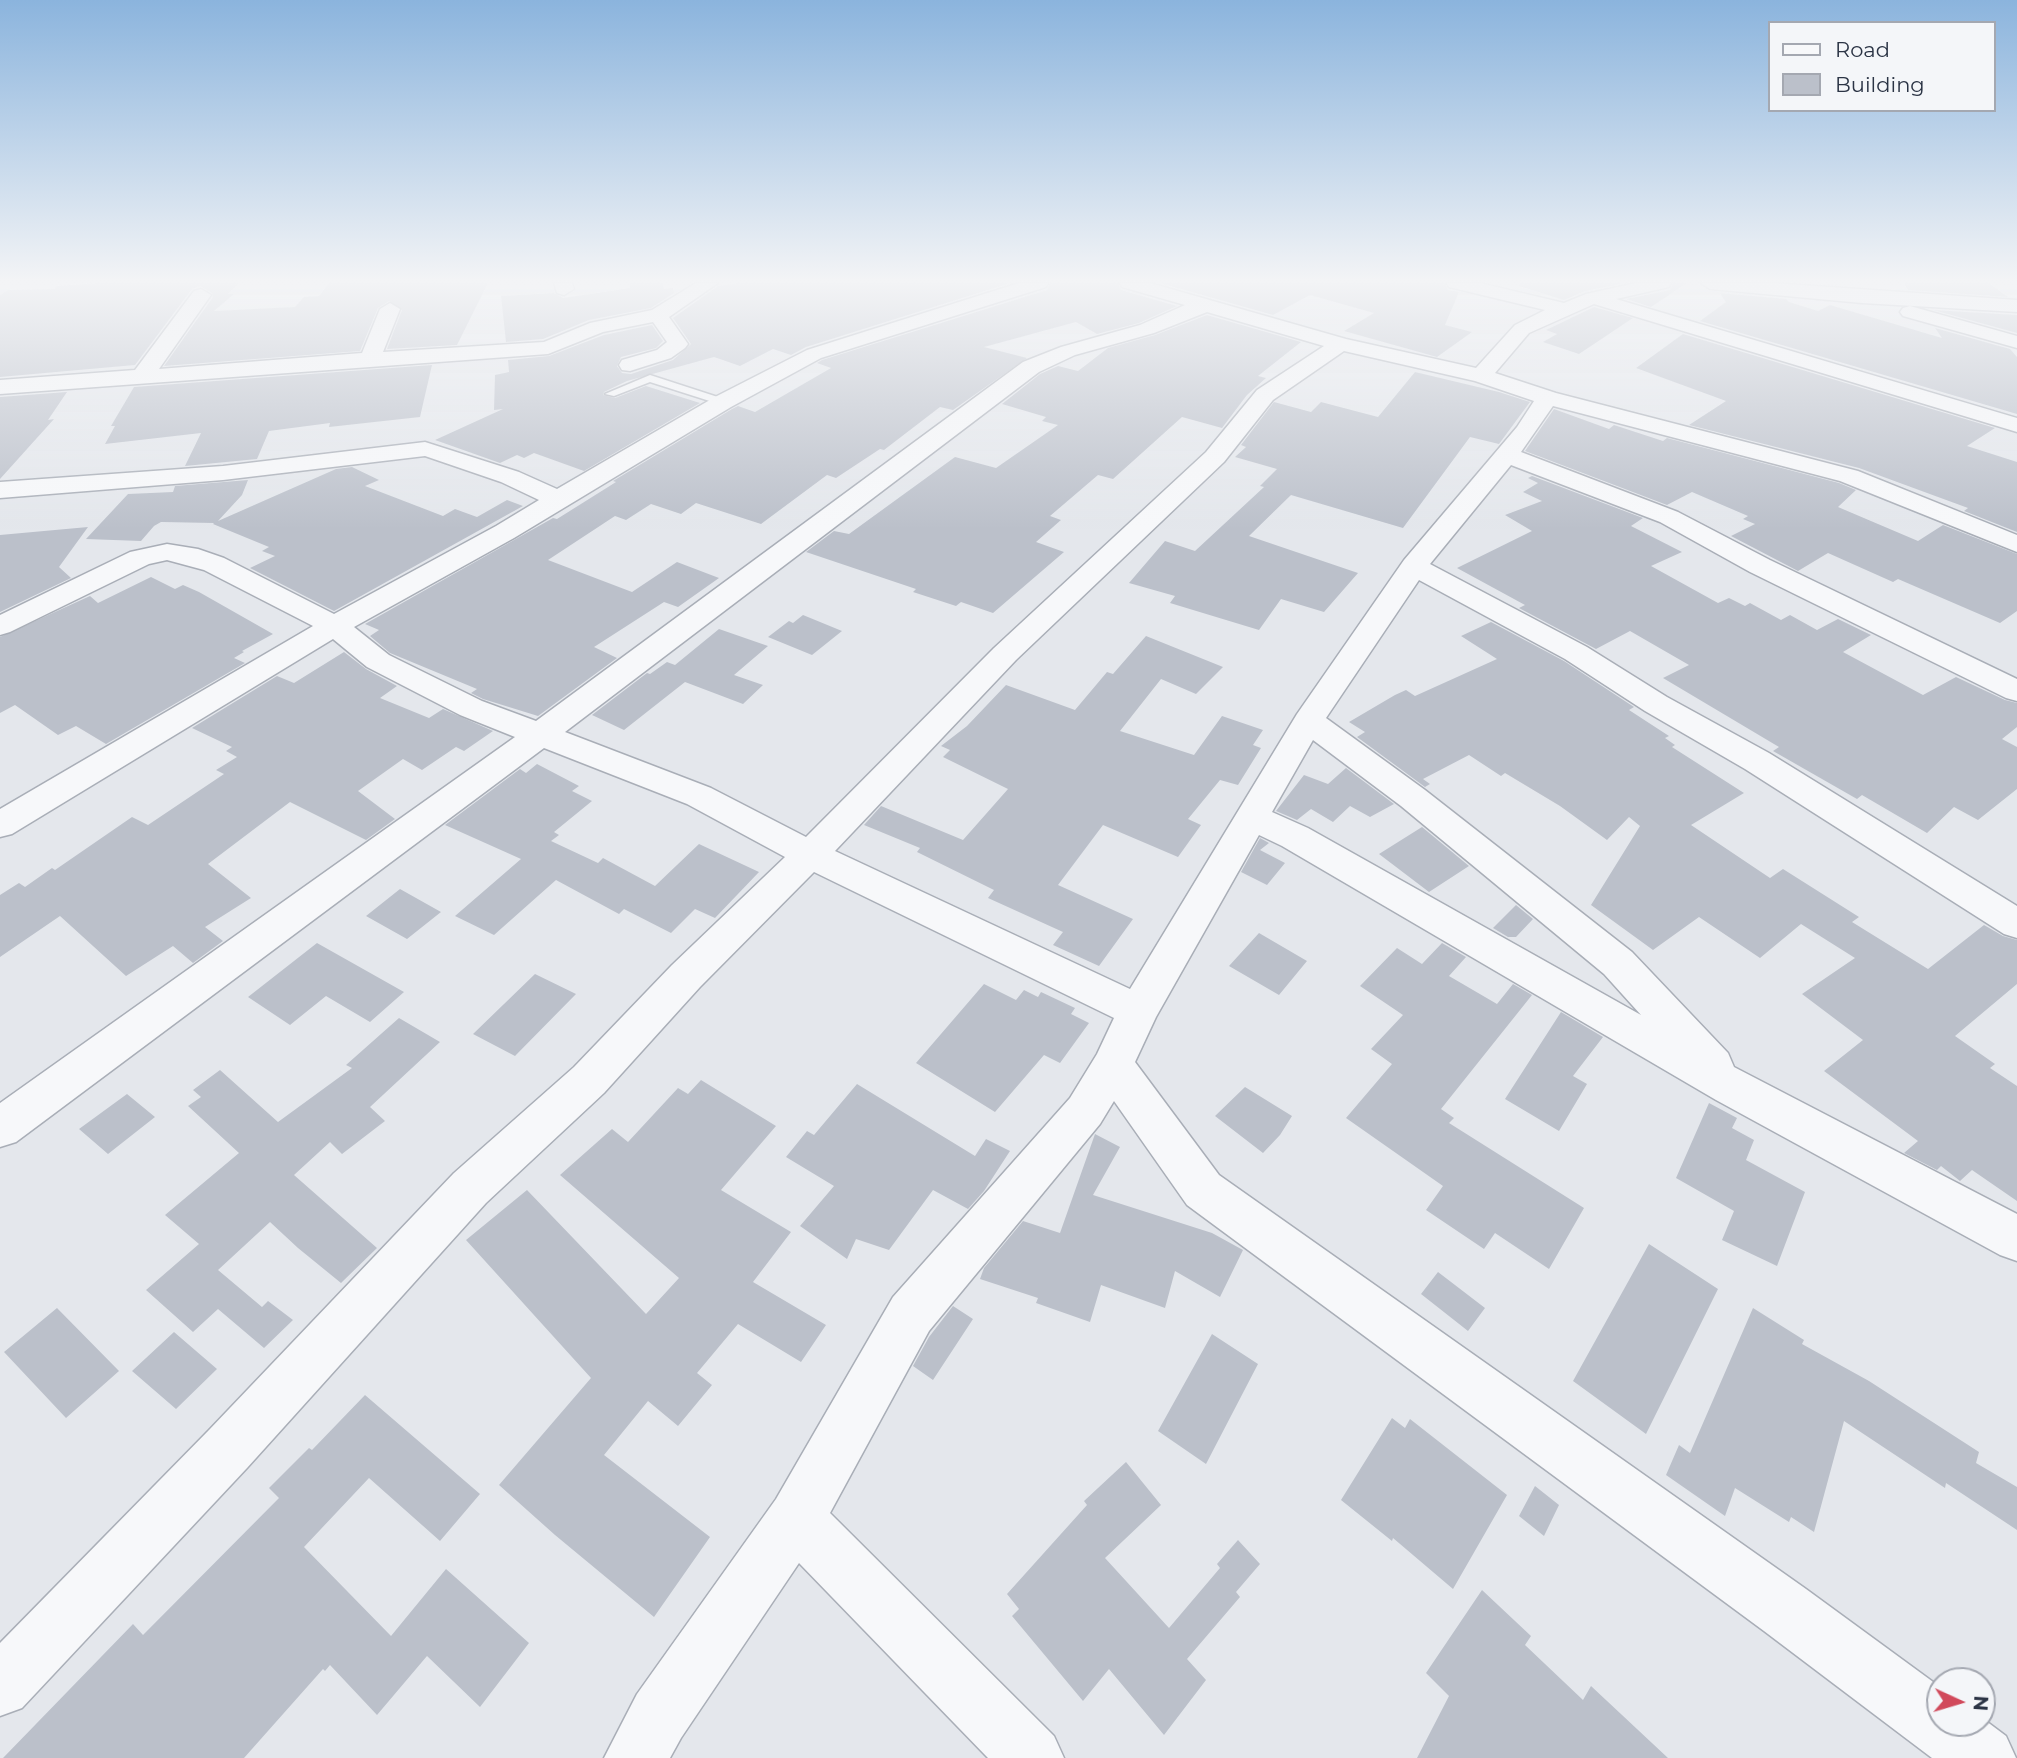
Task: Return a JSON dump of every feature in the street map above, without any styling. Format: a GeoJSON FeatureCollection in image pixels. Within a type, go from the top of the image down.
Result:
{"type":"FeatureCollection","features":[{"type":"Feature","properties":{"kind":"street"},"geometry":{"type":"LineString","coordinates":[[143,375],[150,365]]}},
{"type":"Feature","properties":{"kind":"street"},"geometry":{"type":"LineString","coordinates":[[0,387],[284,365]]}},
{"type":"Feature","properties":{"kind":"street"},"geometry":{"type":"LineString","coordinates":[[0,825],[334,626],[505,531],[723,402],[793,365]]}},
{"type":"Feature","properties":{"kind":"street"},"geometry":{"type":"LineString","coordinates":[[0,1128],[539,734],[1036,365]]}},
{"type":"Feature","properties":{"kind":"street"},"geometry":{"type":"LineString","coordinates":[[0,1686],[228,1449],[470,1188],[589,1080],[686,976],[810,855],[1005,654],[1122,541],[1215,457],[1265,395],[1310,365]]}},
{"type":"Feature","properties":{"kind":"street"},"geometry":{"type":"LineString","coordinates":[[1433,365],[1481,376],[1548,398],[1849,476],[2017,544]]}},
{"type":"Feature","properties":{"kind":"street"},"geometry":{"type":"LineString","coordinates":[[1481,376],[1491,365]]}},
{"type":"Feature","properties":{"kind":"street"},"geometry":{"type":"LineString","coordinates":[[1817,365],[2017,425]]}},
{"type":"Feature","properties":{"kind":"street"},"geometry":{"type":"LineString","coordinates":[[636,1758],[659,1716],[796,1519],[911,1314],[1085,1111],[1113,1065],[1138,1011],[1308,721],[1414,566],[1506,455],[1548,398]]}},
{"type":"Feature","properties":{"kind":"street"},"geometry":{"type":"LineString","coordinates":[[0,490],[223,473],[425,449],[510,477],[531,489],[558,499]]}},
{"type":"Feature","properties":{"kind":"street"},"geometry":{"type":"LineString","coordinates":[[1506,455],[1669,517],[1760,566],[2017,691]]}},
{"type":"Feature","properties":{"kind":"street"},"geometry":{"type":"LineString","coordinates":[[0,626],[140,558],[167,552],[214,564],[334,626],[378,661],[471,708],[699,796],[810,855],[1138,1011]]}},
{"type":"Feature","properties":{"kind":"street"},"geometry":{"type":"LineString","coordinates":[[1414,566],[1576,653],[1656,704],[1757,761],[2017,924]]}},
{"type":"Feature","properties":{"kind":"street"},"geometry":{"type":"LineString","coordinates":[[1308,721],[1413,797],[1618,963],[1731,1087]]}},
{"type":"Feature","properties":{"kind":"street"},"geometry":{"type":"LineString","coordinates":[[1252,817],[1295,837],[1731,1087],[2017,1239]]}},
{"type":"Feature","properties":{"kind":"street"},"geometry":{"type":"LineString","coordinates":[[1113,1065],[1203,1190],[1774,1602],[1984,1758]]}},
{"type":"Feature","properties":{"kind":"street"},"geometry":{"type":"LineString","coordinates":[[796,1519],[1032,1758]]}},
{"type":"Feature","properties":{"kind":"lane"},"geometry":{"type":"LineString","coordinates":[[610,394],[650,378],[723,402]]}},
{"type":"Feature","properties":{"kind":"building"},"geometry":{"type":"Polygon","coordinates":[[[0,365],[135,365],[0,377],[0,365]]]}},
{"type":"Feature","properties":{"kind":"building"},"geometry":{"type":"Polygon","coordinates":[[[432,365],[420,417],[329,427],[330,423],[269,431],[257,459],[185,466],[201,433],[105,444],[115,426],[111,426],[134,387],[432,365]]]}},
{"type":"Feature","properties":{"kind":"building"},"geometry":{"type":"Polygon","coordinates":[[[508,365],[617,365],[622,373],[631,374],[658,365],[685,365],[627,381],[603,395],[615,398],[646,386],[700,403],[584,471],[534,453],[524,458],[517,455],[500,463],[435,440],[503,409],[494,410],[495,375],[509,372],[508,365]]]}},
{"type":"Feature","properties":{"kind":"building"},"geometry":{"type":"Polygon","coordinates":[[[823,365],[1017,365],[953,410],[940,407],[884,450],[880,449],[836,478],[827,475],[761,524],[696,503],[681,514],[651,504],[626,520],[615,516],[548,560],[632,592],[677,562],[719,578],[678,607],[664,602],[594,647],[617,658],[538,716],[483,699],[471,693],[477,689],[390,653],[370,636],[379,630],[365,624],[553,518],[557,519],[616,482],[613,481],[732,409],[738,406],[755,412],[831,368],[823,365]]]}},
{"type":"Feature","properties":{"kind":"building"},"geometry":{"type":"Polygon","coordinates":[[[1086,365],[1272,365],[1258,376],[1266,378],[1247,395],[1222,428],[1182,417],[1113,479],[1098,475],[1050,516],[1061,520],[1036,542],[1064,552],[993,613],[961,602],[956,606],[913,592],[916,589],[806,552],[834,531],[849,534],[955,457],[996,468],[1058,425],[1042,421],[1046,417],[1002,404],[1040,374],[1058,366],[1078,371],[1086,365]]]}},
{"type":"Feature","properties":{"kind":"building"},"geometry":{"type":"Polygon","coordinates":[[[1640,365],[1786,365],[1995,428],[1967,446],[2017,462],[2017,532],[1964,511],[1968,508],[1859,468],[1689,425],[1726,401],[1636,368],[1640,365]]]}},
{"type":"Feature","properties":{"kind":"building"},"geometry":{"type":"Polygon","coordinates":[[[1850,365],[2017,365],[2017,414],[1850,365]]]}},
{"type":"Feature","properties":{"kind":"building"},"geometry":{"type":"Polygon","coordinates":[[[1415,372],[1530,402],[1499,444],[1470,437],[1403,528],[1291,495],[1249,536],[1358,573],[1324,612],[1281,599],[1259,630],[1170,603],[1175,596],[1129,583],[1165,541],[1195,551],[1264,487],[1260,486],[1277,469],[1235,457],[1246,447],[1241,445],[1274,402],[1311,412],[1321,402],[1378,417],[1415,372]]]}},
{"type":"Feature","properties":{"kind":"building"},"geometry":{"type":"Polygon","coordinates":[[[67,392],[48,420],[54,419],[0,479],[0,397],[67,392]]]}},
{"type":"Feature","properties":{"kind":"building"},"geometry":{"type":"Polygon","coordinates":[[[1554,409],[1609,429],[1614,425],[1663,441],[1667,438],[1839,483],[1856,490],[1838,507],[1918,541],[1943,525],[2017,554],[2017,611],[2000,623],[1898,579],[1893,582],[1828,553],[1798,571],[1731,536],[1755,524],[1743,519],[1748,516],[1692,492],[1667,505],[1525,451],[1554,409]]]}},
{"type":"Feature","properties":{"kind":"building"},"geometry":{"type":"Polygon","coordinates":[[[352,467],[379,480],[365,486],[443,516],[455,509],[477,517],[507,500],[523,506],[334,611],[250,568],[275,556],[262,551],[269,547],[214,523],[161,522],[141,541],[86,539],[128,494],[173,492],[175,486],[248,480],[242,495],[218,521],[336,469],[352,467]]]}},
{"type":"Feature","properties":{"kind":"building"},"geometry":{"type":"Polygon","coordinates":[[[1532,476],[1643,518],[1631,526],[1682,552],[1651,566],[1718,603],[1729,598],[1745,606],[1750,603],[1781,620],[1790,615],[1817,630],[1838,619],[1871,635],[1843,652],[1923,695],[1956,677],[2017,703],[2017,727],[2002,739],[2017,747],[2017,789],[1978,820],[1954,807],[1927,833],[1862,795],[1857,799],[1773,751],[1779,747],[1663,678],[1689,665],[1630,631],[1596,649],[1519,608],[1525,605],[1457,568],[1532,531],[1505,515],[1542,501],[1523,492],[1538,483],[1528,478],[1532,476]]]}},
{"type":"Feature","properties":{"kind":"building"},"geometry":{"type":"Polygon","coordinates":[[[88,527],[59,567],[71,578],[0,612],[0,535],[88,527]]]}},
{"type":"Feature","properties":{"kind":"building"},"geometry":{"type":"Polygon","coordinates":[[[151,577],[175,589],[183,585],[199,592],[273,634],[234,658],[245,663],[106,744],[76,726],[58,735],[15,705],[0,713],[0,637],[90,596],[98,603],[151,577]]]}},
{"type":"Feature","properties":{"kind":"building"},"geometry":{"type":"Polygon","coordinates":[[[803,615],[842,631],[812,655],[768,637],[789,621],[793,623],[803,615]]]}},
{"type":"Feature","properties":{"kind":"building"},"geometry":{"type":"Polygon","coordinates":[[[1491,622],[1564,661],[1634,707],[1629,710],[1669,736],[1665,738],[1675,745],[1672,747],[1744,793],[1691,825],[1770,878],[1783,869],[1859,917],[1852,922],[1928,969],[1984,925],[2003,936],[2017,940],[2017,984],[1955,1036],[1995,1064],[1990,1068],[2017,1086],[2017,1201],[1972,1170],[1960,1181],[1941,1166],[1937,1170],[1904,1153],[1918,1141],[1824,1071],[1863,1040],[1802,994],[1855,958],[1801,924],[1760,958],[1699,917],[1653,950],[1591,905],[1640,826],[1629,817],[1607,840],[1560,806],[1505,773],[1501,776],[1469,755],[1423,779],[1430,784],[1425,787],[1357,737],[1365,732],[1349,722],[1395,695],[1406,690],[1415,696],[1497,659],[1461,636],[1491,622]]]}},
{"type":"Feature","properties":{"kind":"building"},"geometry":{"type":"Polygon","coordinates":[[[719,629],[768,646],[734,675],[763,685],[743,704],[685,682],[624,730],[592,715],[647,673],[650,674],[667,662],[675,665],[719,629]]]}},
{"type":"Feature","properties":{"kind":"building"},"geometry":{"type":"Polygon","coordinates":[[[1146,636],[1223,667],[1196,694],[1161,679],[1120,731],[1194,755],[1222,716],[1263,730],[1253,745],[1261,748],[1238,785],[1220,780],[1188,819],[1201,825],[1178,857],[1103,825],[1058,885],[1133,919],[1099,966],[1053,945],[1063,932],[988,898],[994,890],[917,852],[920,848],[864,825],[881,806],[963,840],[1008,789],[943,757],[950,750],[941,746],[967,726],[1006,685],[1075,710],[1107,672],[1113,674],[1146,636]]]}},
{"type":"Feature","properties":{"kind":"building"},"geometry":{"type":"Polygon","coordinates":[[[344,652],[366,669],[397,686],[380,698],[429,718],[443,709],[493,731],[464,751],[456,747],[422,770],[403,759],[358,791],[395,819],[366,840],[290,802],[208,864],[251,898],[205,927],[223,941],[193,963],[173,946],[126,976],[60,916],[0,957],[0,895],[19,883],[25,887],[52,868],[55,870],[132,817],[148,825],[224,774],[216,770],[237,757],[226,751],[232,747],[192,728],[277,676],[294,683],[344,652]]]}},
{"type":"Feature","properties":{"kind":"building"},"geometry":{"type":"Polygon","coordinates":[[[537,764],[579,786],[572,791],[592,801],[554,832],[559,835],[551,841],[598,863],[603,858],[655,886],[699,844],[759,872],[715,918],[695,909],[671,933],[624,909],[619,914],[556,880],[494,935],[455,916],[521,859],[445,825],[520,769],[526,773],[537,764]]]}},
{"type":"Feature","properties":{"kind":"building"},"geometry":{"type":"Polygon","coordinates":[[[1346,768],[1394,804],[1370,817],[1350,806],[1333,822],[1311,809],[1297,820],[1276,811],[1304,775],[1328,784],[1346,768]]]}},
{"type":"Feature","properties":{"kind":"building"},"geometry":{"type":"Polygon","coordinates":[[[1422,827],[1469,866],[1429,892],[1379,854],[1422,827]]]}},
{"type":"Feature","properties":{"kind":"building"},"geometry":{"type":"Polygon","coordinates":[[[1260,838],[1269,843],[1260,850],[1285,863],[1267,885],[1241,872],[1260,838]]]}},
{"type":"Feature","properties":{"kind":"building"},"geometry":{"type":"Polygon","coordinates":[[[400,889],[441,912],[407,939],[366,916],[400,889]]]}},
{"type":"Feature","properties":{"kind":"building"},"geometry":{"type":"Polygon","coordinates":[[[1516,905],[1533,919],[1516,937],[1508,937],[1493,928],[1516,905]]]}},
{"type":"Feature","properties":{"kind":"building"},"geometry":{"type":"Polygon","coordinates":[[[1259,933],[1307,961],[1279,995],[1229,966],[1259,933]]]}},
{"type":"Feature","properties":{"kind":"building"},"geometry":{"type":"Polygon","coordinates":[[[317,943],[404,992],[370,1022],[326,996],[290,1025],[248,997],[317,943]]]}},
{"type":"Feature","properties":{"kind":"building"},"geometry":{"type":"Polygon","coordinates":[[[1442,943],[1466,957],[1449,976],[1497,1004],[1513,984],[1532,995],[1441,1109],[1454,1118],[1449,1123],[1584,1208],[1549,1269],[1495,1233],[1484,1249],[1426,1210],[1443,1186],[1346,1118],[1392,1064],[1371,1049],[1403,1015],[1360,986],[1397,948],[1422,964],[1442,943]]]}},
{"type":"Feature","properties":{"kind":"building"},"geometry":{"type":"Polygon","coordinates":[[[535,974],[576,994],[515,1056],[473,1034],[535,974]]]}},
{"type":"Feature","properties":{"kind":"building"},"geometry":{"type":"Polygon","coordinates":[[[984,984],[1016,1000],[1024,990],[1038,997],[1041,992],[1075,1008],[1071,1014],[1089,1023],[1060,1063],[1044,1055],[995,1112],[916,1063],[984,984]]]}},
{"type":"Feature","properties":{"kind":"building"},"geometry":{"type":"Polygon","coordinates":[[[1561,1012],[1603,1037],[1573,1076],[1587,1084],[1559,1131],[1505,1099],[1561,1012]]]}},
{"type":"Feature","properties":{"kind":"building"},"geometry":{"type":"Polygon","coordinates":[[[399,1018],[440,1042],[370,1107],[385,1121],[342,1154],[330,1142],[294,1175],[377,1248],[341,1283],[270,1222],[218,1270],[262,1307],[268,1301],[293,1320],[264,1348],[218,1309],[193,1332],[146,1290],[199,1244],[165,1215],[239,1153],[188,1106],[201,1097],[193,1090],[220,1070],[278,1122],[352,1068],[346,1065],[399,1018]]]}},
{"type":"Feature","properties":{"kind":"building"},"geometry":{"type":"Polygon","coordinates":[[[701,1080],[776,1126],[721,1190],[791,1232],[753,1282],[826,1325],[801,1362],[738,1324],[697,1373],[712,1385],[678,1426],[648,1401],[604,1455],[710,1537],[654,1617],[499,1485],[591,1378],[466,1240],[527,1190],[646,1314],[679,1278],[560,1175],[612,1129],[628,1142],[678,1088],[688,1094],[701,1080]]]}},
{"type":"Feature","properties":{"kind":"building"},"geometry":{"type":"Polygon","coordinates":[[[857,1084],[975,1156],[986,1139],[1010,1151],[984,1191],[968,1209],[933,1190],[889,1250],[856,1239],[847,1259],[800,1226],[834,1186],[786,1157],[807,1131],[814,1135],[857,1084]]]}},
{"type":"Feature","properties":{"kind":"building"},"geometry":{"type":"Polygon","coordinates":[[[1245,1087],[1292,1116],[1280,1135],[1263,1153],[1215,1116],[1245,1087]]]}},
{"type":"Feature","properties":{"kind":"building"},"geometry":{"type":"Polygon","coordinates":[[[127,1094],[155,1117],[108,1154],[79,1129],[127,1094]]]}},
{"type":"Feature","properties":{"kind":"building"},"geometry":{"type":"Polygon","coordinates":[[[1709,1103],[1737,1118],[1732,1128],[1754,1140],[1746,1160],[1805,1192],[1777,1266],[1722,1240],[1734,1211],[1676,1178],[1709,1103]]]}},
{"type":"Feature","properties":{"kind":"building"},"geometry":{"type":"Polygon","coordinates":[[[1095,1134],[1120,1147],[1093,1195],[1212,1233],[1243,1250],[1220,1297],[1175,1271],[1165,1308],[1101,1285],[1090,1322],[1036,1303],[1038,1298],[980,1279],[984,1268],[1023,1221],[1060,1233],[1095,1134]]]}},
{"type":"Feature","properties":{"kind":"building"},"geometry":{"type":"Polygon","coordinates":[[[1649,1244],[1718,1289],[1646,1434],[1573,1381],[1649,1244]]]}},
{"type":"Feature","properties":{"kind":"building"},"geometry":{"type":"Polygon","coordinates":[[[1438,1272],[1485,1308],[1468,1331],[1421,1294],[1438,1272]]]}},
{"type":"Feature","properties":{"kind":"building"},"geometry":{"type":"Polygon","coordinates":[[[953,1306],[973,1319],[933,1380],[913,1366],[929,1337],[953,1306]]]}},
{"type":"Feature","properties":{"kind":"building"},"geometry":{"type":"Polygon","coordinates":[[[57,1308],[119,1371],[66,1418],[4,1352],[57,1308]]]}},
{"type":"Feature","properties":{"kind":"building"},"geometry":{"type":"Polygon","coordinates":[[[1753,1308],[1804,1340],[1802,1344],[1869,1381],[1979,1452],[1976,1463],[2017,1487],[2017,1530],[1946,1483],[1945,1488],[1844,1421],[1814,1532],[1791,1517],[1789,1522],[1735,1488],[1725,1516],[1666,1475],[1679,1445],[1690,1453],[1753,1308]]]}},
{"type":"Feature","properties":{"kind":"building"},"geometry":{"type":"Polygon","coordinates":[[[174,1332],[217,1369],[176,1409],[132,1371],[174,1332]]]}},
{"type":"Feature","properties":{"kind":"building"},"geometry":{"type":"Polygon","coordinates":[[[1212,1334],[1258,1364],[1206,1464],[1158,1431],[1212,1334]]]}},
{"type":"Feature","properties":{"kind":"building"},"geometry":{"type":"Polygon","coordinates":[[[365,1395],[480,1494],[440,1541],[369,1478],[304,1547],[391,1636],[446,1569],[529,1643],[480,1707],[427,1656],[377,1715],[330,1665],[325,1671],[323,1669],[244,1758],[3,1758],[133,1624],[143,1635],[279,1498],[269,1488],[309,1448],[312,1450],[365,1395]]]}},
{"type":"Feature","properties":{"kind":"building"},"geometry":{"type":"Polygon","coordinates":[[[1392,1418],[1405,1428],[1410,1419],[1507,1495],[1453,1589],[1393,1538],[1392,1541],[1341,1500],[1392,1418]]]}},
{"type":"Feature","properties":{"kind":"building"},"geometry":{"type":"Polygon","coordinates":[[[1126,1462],[1161,1505],[1105,1558],[1169,1628],[1220,1568],[1217,1564],[1238,1540],[1260,1564],[1236,1592],[1240,1597],[1187,1659],[1206,1680],[1164,1735],[1109,1669],[1083,1701],[1012,1616],[1019,1609],[1007,1594],[1087,1505],[1084,1501],[1126,1462]]]}},
{"type":"Feature","properties":{"kind":"building"},"geometry":{"type":"Polygon","coordinates":[[[1535,1486],[1559,1505],[1544,1536],[1519,1516],[1535,1486]]]}},
{"type":"Feature","properties":{"kind":"building"},"geometry":{"type":"Polygon","coordinates":[[[1482,1590],[1531,1636],[1525,1645],[1583,1700],[1591,1686],[1668,1758],[1417,1758],[1449,1696],[1426,1673],[1482,1590]]]}}]}
